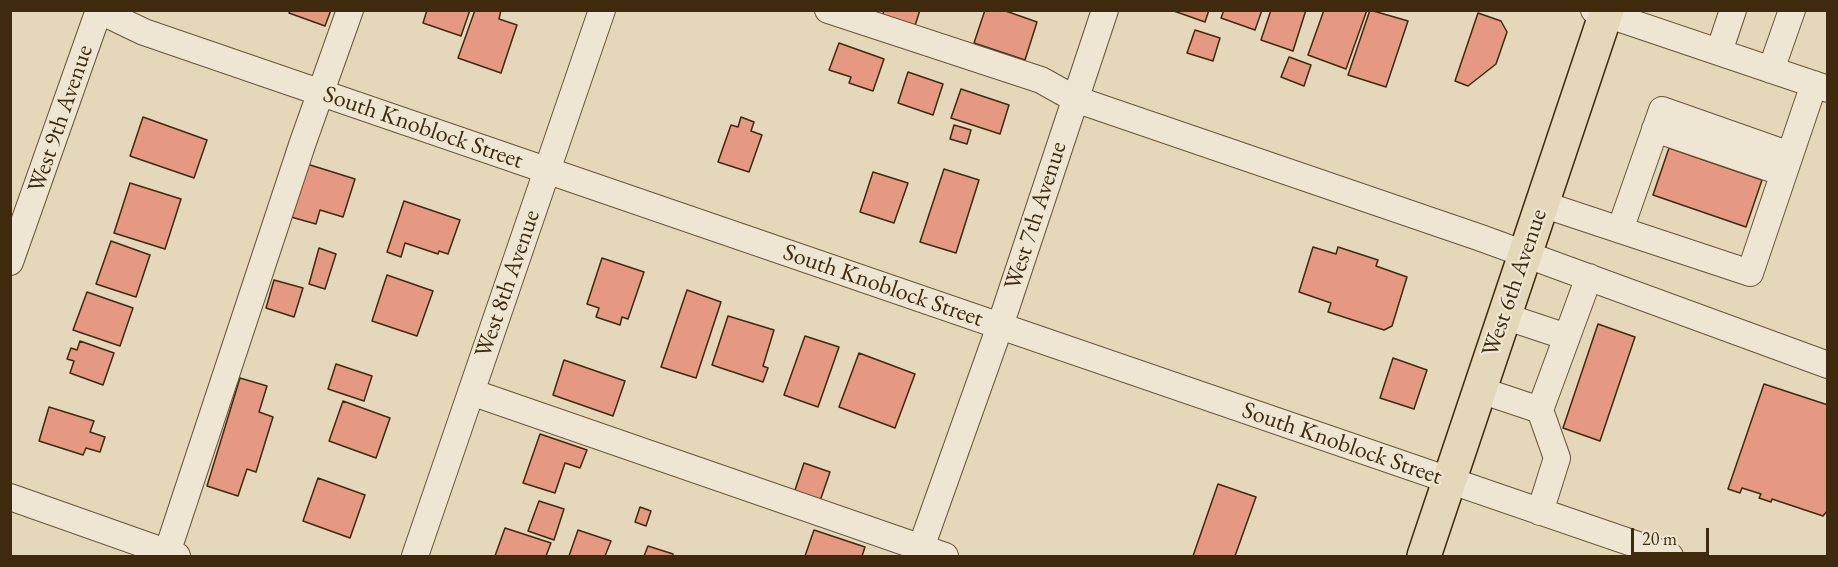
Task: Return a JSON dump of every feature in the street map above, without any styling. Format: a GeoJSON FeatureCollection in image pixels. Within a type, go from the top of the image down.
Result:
{"type":"FeatureCollection","features":[{"type":"Feature","properties":{"kind":"highway","name":"West 6th Avenue"},"geometry":{"type":"LineString","coordinates":[[1424,556],[1542,204],[1602,12]]}},
{"type":"Feature","properties":{"kind":"street"},"geometry":{"type":"LineString","coordinates":[[10,497],[170,555],[299,153],[350,10]]}},
{"type":"Feature","properties":{"kind":"street","name":"West 8th Avenue"},"geometry":{"type":"LineString","coordinates":[[415,556],[602,10]]}},
{"type":"Feature","properties":{"kind":"street"},"geometry":{"type":"LineString","coordinates":[[828,10],[1041,80],[1075,99],[1525,254],[1827,366]]}},
{"type":"Feature","properties":{"kind":"street","name":"West 7th Avenue"},"geometry":{"type":"LineString","coordinates":[[919,552],[1000,326],[1105,10]]}},
{"type":"Feature","properties":{"kind":"street"},"geometry":{"type":"LineString","coordinates":[[1719,52],[1733,10]]}},
{"type":"Feature","properties":{"kind":"street"},"geometry":{"type":"LineString","coordinates":[[1772,70],[1792,10]]}},
{"type":"Feature","properties":{"kind":"street","name":"South Knoblock Street"},"geometry":{"type":"LineString","coordinates":[[98,11],[144,32],[1670,556]]}},
{"type":"Feature","properties":{"kind":"street","name":"West 9th Avenue"},"geometry":{"type":"LineString","coordinates":[[10,262],[98,11]]}},
{"type":"Feature","properties":{"kind":"street"},"geometry":{"type":"LineString","coordinates":[[1542,204],[1750,273],[1787,164],[1820,87],[1602,12]]}},
{"type":"Feature","properties":{"kind":"street"},"geometry":{"type":"LineString","coordinates":[[1620,230],[1662,110],[1787,164]]}},
{"type":"Feature","properties":{"kind":"street"},"geometry":{"type":"LineString","coordinates":[[1540,512],[1557,458],[1540,410],[1589,277]]}},
{"type":"Feature","properties":{"kind":"street"},"geometry":{"type":"LineString","coordinates":[[1504,316],[1567,337]]}},
{"type":"Feature","properties":{"kind":"street"},"geometry":{"type":"LineString","coordinates":[[1480,390],[1540,410]]}},
{"type":"Feature","properties":{"kind":"street"},"geometry":{"type":"LineString","coordinates":[[471,392],[919,552],[945,556]]}},
{"type":"Feature","properties":{"kind":"building"},"geometry":{"type":"Polygon","coordinates":[[[290,10],[331,10],[325,26],[289,13],[290,10]]]}},
{"type":"Feature","properties":{"kind":"building"},"geometry":{"type":"Polygon","coordinates":[[[427,10],[470,10],[461,36],[423,23],[427,10]]]}},
{"type":"Feature","properties":{"kind":"building"},"geometry":{"type":"Polygon","coordinates":[[[475,10],[501,10],[499,19],[517,25],[501,73],[458,58],[475,10]]]}},
{"type":"Feature","properties":{"kind":"building"},"geometry":{"type":"Polygon","coordinates":[[[884,10],[920,10],[913,32],[881,21],[884,10]]]}},
{"type":"Feature","properties":{"kind":"building"},"geometry":{"type":"Polygon","coordinates":[[[985,10],[1003,10],[1037,22],[1025,60],[974,43],[985,10]]]}},
{"type":"Feature","properties":{"kind":"building"},"geometry":{"type":"Polygon","coordinates":[[[1171,10],[1209,10],[1205,22],[1171,10]]]}},
{"type":"Feature","properties":{"kind":"building"},"geometry":{"type":"Polygon","coordinates":[[[1224,10],[1262,10],[1255,30],[1221,18],[1224,10]]]}},
{"type":"Feature","properties":{"kind":"building"},"geometry":{"type":"Polygon","coordinates":[[[1271,10],[1306,10],[1293,51],[1261,40],[1271,10]]]}},
{"type":"Feature","properties":{"kind":"building"},"geometry":{"type":"Polygon","coordinates":[[[1324,10],[1367,10],[1346,69],[1308,55],[1324,10]]]}},
{"type":"Feature","properties":{"kind":"building"},"geometry":{"type":"Polygon","coordinates":[[[1370,10],[1408,21],[1386,87],[1348,75],[1370,10]]]}},
{"type":"Feature","properties":{"kind":"building"},"geometry":{"type":"Polygon","coordinates":[[[1478,13],[1501,21],[1507,32],[1496,64],[1468,86],[1455,81],[1478,13]]]}},
{"type":"Feature","properties":{"kind":"building"},"geometry":{"type":"Polygon","coordinates":[[[1195,30],[1220,38],[1213,61],[1187,53],[1195,30]]]}},
{"type":"Feature","properties":{"kind":"building"},"geometry":{"type":"Polygon","coordinates":[[[839,43],[884,59],[873,91],[849,83],[851,77],[829,70],[839,43]]]}},
{"type":"Feature","properties":{"kind":"building"},"geometry":{"type":"Polygon","coordinates":[[[1289,57],[1311,65],[1304,86],[1281,77],[1289,57]]]}},
{"type":"Feature","properties":{"kind":"building"},"geometry":{"type":"Polygon","coordinates":[[[908,72],[943,84],[933,115],[898,103],[908,72]]]}},
{"type":"Feature","properties":{"kind":"building"},"geometry":{"type":"Polygon","coordinates":[[[961,89],[1009,105],[1000,134],[951,118],[961,89]]]}},
{"type":"Feature","properties":{"kind":"building"},"geometry":{"type":"Polygon","coordinates":[[[143,117],[207,140],[194,178],[130,156],[143,117]]]}},
{"type":"Feature","properties":{"kind":"building"},"geometry":{"type":"Polygon","coordinates":[[[741,117],[754,122],[751,131],[762,135],[749,172],[718,162],[731,125],[738,127],[741,117]]]}},
{"type":"Feature","properties":{"kind":"building"},"geometry":{"type":"Polygon","coordinates":[[[954,125],[971,130],[967,144],[950,139],[954,125]]]}},
{"type":"Feature","properties":{"kind":"building"},"geometry":{"type":"Polygon","coordinates":[[[1669,148],[1762,180],[1746,227],[1653,195],[1669,148]]]}},
{"type":"Feature","properties":{"kind":"building"},"geometry":{"type":"Polygon","coordinates":[[[307,164],[355,179],[343,217],[320,210],[316,224],[291,217],[307,164]]]}},
{"type":"Feature","properties":{"kind":"building"},"geometry":{"type":"Polygon","coordinates":[[[944,169],[979,180],[956,253],[920,242],[944,169]]]}},
{"type":"Feature","properties":{"kind":"building"},"geometry":{"type":"Polygon","coordinates":[[[873,172],[908,183],[894,223],[860,212],[873,172]]]}},
{"type":"Feature","properties":{"kind":"building"},"geometry":{"type":"Polygon","coordinates":[[[130,183],[181,199],[165,249],[114,233],[130,183]]]}},
{"type":"Feature","properties":{"kind":"building"},"geometry":{"type":"Polygon","coordinates":[[[404,201],[460,220],[448,254],[439,251],[438,254],[405,243],[401,257],[387,252],[404,201]]]}},
{"type":"Feature","properties":{"kind":"building"},"geometry":{"type":"Polygon","coordinates":[[[111,241],[150,255],[136,297],[96,284],[111,241]]]}},
{"type":"Feature","properties":{"kind":"building"},"geometry":{"type":"Polygon","coordinates":[[[1313,247],[1336,254],[1338,247],[1378,260],[1376,266],[1407,277],[1392,326],[1384,330],[1328,312],[1331,303],[1299,292],[1313,247]]]}},
{"type":"Feature","properties":{"kind":"building"},"geometry":{"type":"Polygon","coordinates":[[[319,248],[336,254],[325,289],[309,284],[319,248]]]}},
{"type":"Feature","properties":{"kind":"building"},"geometry":{"type":"Polygon","coordinates":[[[602,258],[644,272],[628,319],[622,317],[620,325],[596,317],[599,308],[587,304],[602,258]]]}},
{"type":"Feature","properties":{"kind":"building"},"geometry":{"type":"Polygon","coordinates":[[[387,275],[433,291],[417,336],[372,321],[387,275]]]}},
{"type":"Feature","properties":{"kind":"building"},"geometry":{"type":"Polygon","coordinates":[[[274,280],[303,288],[294,317],[266,308],[274,280]]]}},
{"type":"Feature","properties":{"kind":"building"},"geometry":{"type":"Polygon","coordinates":[[[687,290],[721,302],[696,378],[661,367],[687,290]]]}},
{"type":"Feature","properties":{"kind":"building"},"geometry":{"type":"Polygon","coordinates":[[[87,292],[133,308],[120,346],[73,330],[87,292]]]}},
{"type":"Feature","properties":{"kind":"building"},"geometry":{"type":"Polygon","coordinates":[[[728,316],[774,330],[763,366],[768,368],[763,382],[712,365],[728,316]]]}},
{"type":"Feature","properties":{"kind":"building"},"geometry":{"type":"Polygon","coordinates":[[[1598,324],[1635,337],[1600,441],[1563,428],[1598,324]]]}},
{"type":"Feature","properties":{"kind":"building"},"geometry":{"type":"Polygon","coordinates":[[[805,336],[839,347],[818,407],[784,395],[805,336]]]}},
{"type":"Feature","properties":{"kind":"building"},"geometry":{"type":"Polygon","coordinates":[[[80,341],[114,353],[103,385],[70,373],[74,361],[67,359],[71,348],[77,350],[80,341]]]}},
{"type":"Feature","properties":{"kind":"building"},"geometry":{"type":"Polygon","coordinates":[[[859,353],[915,374],[895,428],[839,407],[859,353]]]}},
{"type":"Feature","properties":{"kind":"building"},"geometry":{"type":"Polygon","coordinates":[[[1393,358],[1427,370],[1414,409],[1380,398],[1393,358]]]}},
{"type":"Feature","properties":{"kind":"building"},"geometry":{"type":"Polygon","coordinates":[[[564,360],[625,381],[613,416],[553,395],[564,360]]]}},
{"type":"Feature","properties":{"kind":"building"},"geometry":{"type":"Polygon","coordinates":[[[336,364],[372,376],[364,401],[328,389],[336,364]]]}},
{"type":"Feature","properties":{"kind":"building"},"geometry":{"type":"Polygon","coordinates":[[[240,378],[267,386],[259,412],[273,417],[256,472],[247,469],[238,496],[207,486],[240,378]]]}},
{"type":"Feature","properties":{"kind":"building"},"geometry":{"type":"Polygon","coordinates":[[[1764,384],[1828,405],[1828,510],[1823,516],[1772,499],[1771,502],[1759,498],[1761,494],[1742,488],[1740,493],[1728,489],[1764,384]]]}},
{"type":"Feature","properties":{"kind":"building"},"geometry":{"type":"Polygon","coordinates":[[[343,401],[390,418],[376,458],[329,441],[343,401]]]}},
{"type":"Feature","properties":{"kind":"building"},"geometry":{"type":"Polygon","coordinates":[[[49,407],[94,421],[90,432],[105,437],[100,452],[86,448],[83,455],[39,441],[49,407]]]}},
{"type":"Feature","properties":{"kind":"building"},"geometry":{"type":"Polygon","coordinates":[[[540,434],[587,450],[580,468],[565,463],[555,493],[523,483],[540,434]]]}},
{"type":"Feature","properties":{"kind":"building"},"geometry":{"type":"Polygon","coordinates":[[[804,463],[830,472],[820,501],[794,493],[804,463]]]}},
{"type":"Feature","properties":{"kind":"building"},"geometry":{"type":"Polygon","coordinates":[[[318,478],[365,495],[350,538],[303,521],[318,478]]]}},
{"type":"Feature","properties":{"kind":"building"},"geometry":{"type":"Polygon","coordinates":[[[1218,484],[1256,497],[1235,556],[1193,556],[1218,484]]]}},
{"type":"Feature","properties":{"kind":"building"},"geometry":{"type":"Polygon","coordinates":[[[539,501],[564,509],[554,540],[528,531],[539,501]]]}},
{"type":"Feature","properties":{"kind":"building"},"geometry":{"type":"Polygon","coordinates":[[[640,507],[651,511],[646,526],[635,522],[640,507]]]}},
{"type":"Feature","properties":{"kind":"building"},"geometry":{"type":"Polygon","coordinates":[[[505,528],[551,543],[546,556],[495,556],[505,528]]]}},
{"type":"Feature","properties":{"kind":"building"},"geometry":{"type":"Polygon","coordinates":[[[578,530],[611,541],[605,556],[569,556],[578,530]]]}},
{"type":"Feature","properties":{"kind":"building"},"geometry":{"type":"Polygon","coordinates":[[[814,530],[865,547],[862,556],[805,556],[814,530]]]}},
{"type":"Feature","properties":{"kind":"building"},"geometry":{"type":"Polygon","coordinates":[[[648,546],[673,554],[673,556],[644,556],[648,546]]]}}]}
